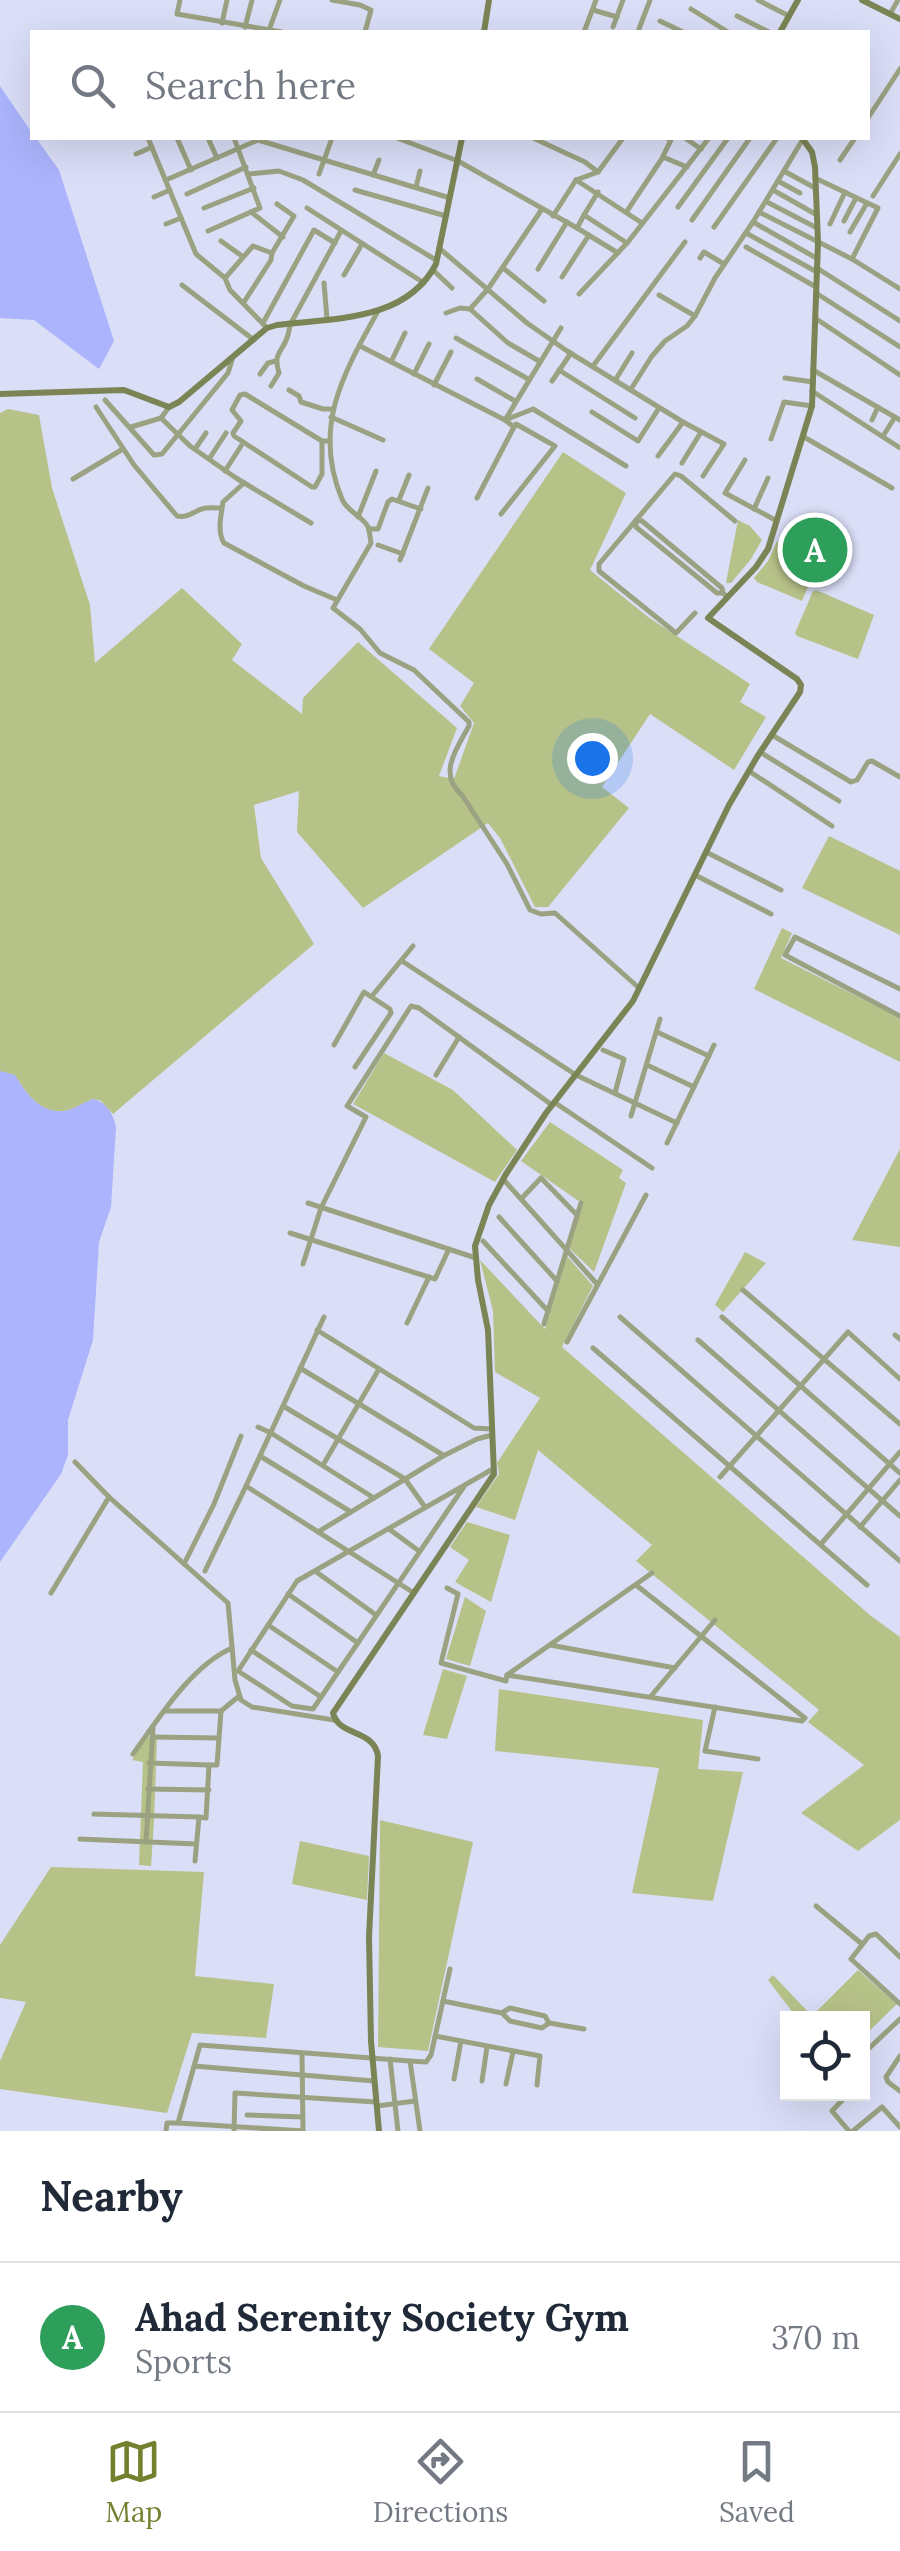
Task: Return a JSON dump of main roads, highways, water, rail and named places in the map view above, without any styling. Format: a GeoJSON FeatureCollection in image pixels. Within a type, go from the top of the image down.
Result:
{"type":"FeatureCollection","features":[{"type":"Feature","properties":{"kind":"water"},"geometry":{"type":"Polygon","coordinates":[[[0,86],[30,130],[30,140],[37,140],[59,170],[114,341],[99,369],[34,320],[0,318],[0,86]]]}},
{"type":"Feature","properties":{"kind":"water"},"geometry":{"type":"Polygon","coordinates":[[[0,1071],[15,1075],[30,1096],[51,1110],[69,1110],[93,1099],[98,1101],[109,1109],[116,1127],[111,1207],[99,1242],[93,1340],[68,1420],[68,1455],[61,1474],[0,1562],[0,1071]]]}},
{"type":"Feature","properties":{"kind":"place","name":"Ahad Serenity Society Gym"},"geometry":{"type":"Point","coordinates":[815,550]}}]}
